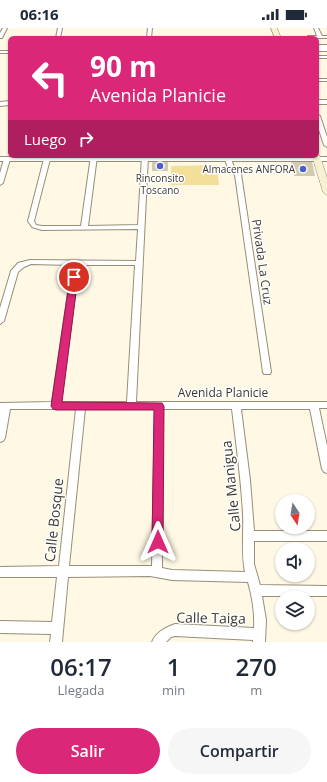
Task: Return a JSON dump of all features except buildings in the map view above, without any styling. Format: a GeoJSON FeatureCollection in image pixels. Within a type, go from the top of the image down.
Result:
{"type":"FeatureCollection","features":[{"type":"Feature","properties":{"kind":"main road"},"geometry":{"type":"LineString","coordinates":[[316,158],[327,192]]}},
{"type":"Feature","properties":{"kind":"street"},"geometry":{"type":"LineString","coordinates":[[0,37],[5,28]]}},
{"type":"Feature","properties":{"kind":"street"},"geometry":{"type":"LineString","coordinates":[[316,28],[320,37],[327,37]]}},
{"type":"Feature","properties":{"kind":"street"},"geometry":{"type":"LineString","coordinates":[[327,127],[319,127],[327,145]]}},
{"type":"Feature","properties":{"kind":"street"},"geometry":{"type":"LineString","coordinates":[[34,158],[70,158]]}},
{"type":"Feature","properties":{"kind":"street"},"geometry":{"type":"LineString","coordinates":[[84,227],[94,158]]}},
{"type":"Feature","properties":{"kind":"street"},"geometry":{"type":"LineString","coordinates":[[131,406],[144,158],[316,158],[327,160]]}},
{"type":"Feature","properties":{"kind":"street"},"geometry":{"type":"LineString","coordinates":[[0,183],[4,159]]}},
{"type":"Feature","properties":{"kind":"street"},"geometry":{"type":"LineString","coordinates":[[47,159],[31,221],[34,226],[42,228],[141,227]]}},
{"type":"Feature","properties":{"kind":"street","name":"Privada La Cruz"},"geometry":{"type":"LineString","coordinates":[[228,159],[231,168],[238,174],[267,372]]}},
{"type":"Feature","properties":{"kind":"street"},"geometry":{"type":"LineString","coordinates":[[0,321],[15,271],[20,265],[30,262],[139,263]]}},
{"type":"Feature","properties":{"kind":"street"},"geometry":{"type":"LineString","coordinates":[[56,406],[76,262]]}},
{"type":"Feature","properties":{"kind":"street","name":"Calle Manigua"},"geometry":{"type":"LineString","coordinates":[[236,405],[249,536],[327,536]]}},
{"type":"Feature","properties":{"kind":"street"},"geometry":{"type":"LineString","coordinates":[[314,405],[327,469]]}},
{"type":"Feature","properties":{"kind":"street","name":"Avenida Planicie"},"geometry":{"type":"LineString","coordinates":[[3,406],[327,405]]}},
{"type":"Feature","properties":{"kind":"street"},"geometry":{"type":"LineString","coordinates":[[0,438],[3,406]]}},
{"type":"Feature","properties":{"kind":"street","name":"Calle Bosque"},"geometry":{"type":"LineString","coordinates":[[81,406],[64,570],[150,571],[172,575],[252,577]]}},
{"type":"Feature","properties":{"kind":"street"},"geometry":{"type":"LineString","coordinates":[[157,572],[159,406]]}},
{"type":"Feature","properties":{"kind":"street"},"geometry":{"type":"LineString","coordinates":[[249,536],[249,570],[256,590],[260,620],[259,638]]}},
{"type":"Feature","properties":{"kind":"street"},"geometry":{"type":"LineString","coordinates":[[0,572],[64,570],[56,642]]}},
{"type":"Feature","properties":{"kind":"street"},"geometry":{"type":"LineString","coordinates":[[256,590],[327,591]]}},
{"type":"Feature","properties":{"kind":"street"},"geometry":{"type":"LineString","coordinates":[[0,628],[58,628]]}},
{"type":"Feature","properties":{"kind":"street","name":"Calle Taiga"},"geometry":{"type":"LineString","coordinates":[[158,642],[167,633],[175,630],[259,638]]}},
{"type":"Feature","properties":{"kind":"shaded area"},"geometry":{"type":"Polygon","coordinates":[[[217,165],[219,185],[171,185],[171,166],[217,165]]]}},
{"type":"Feature","properties":{"kind":"place","name":"Rinconsito Toscano"},"geometry":{"type":"Point","coordinates":[160,166]}},
{"type":"Feature","properties":{"kind":"place","name":"Almacenes ANFORA"},"geometry":{"type":"Point","coordinates":[303,169]}},
{"type":"Feature","properties":{"kind":"route"},"geometry":{"type":"LineString","coordinates":[[74,277],[56,406],[159,406],[158,542]]}}]}
